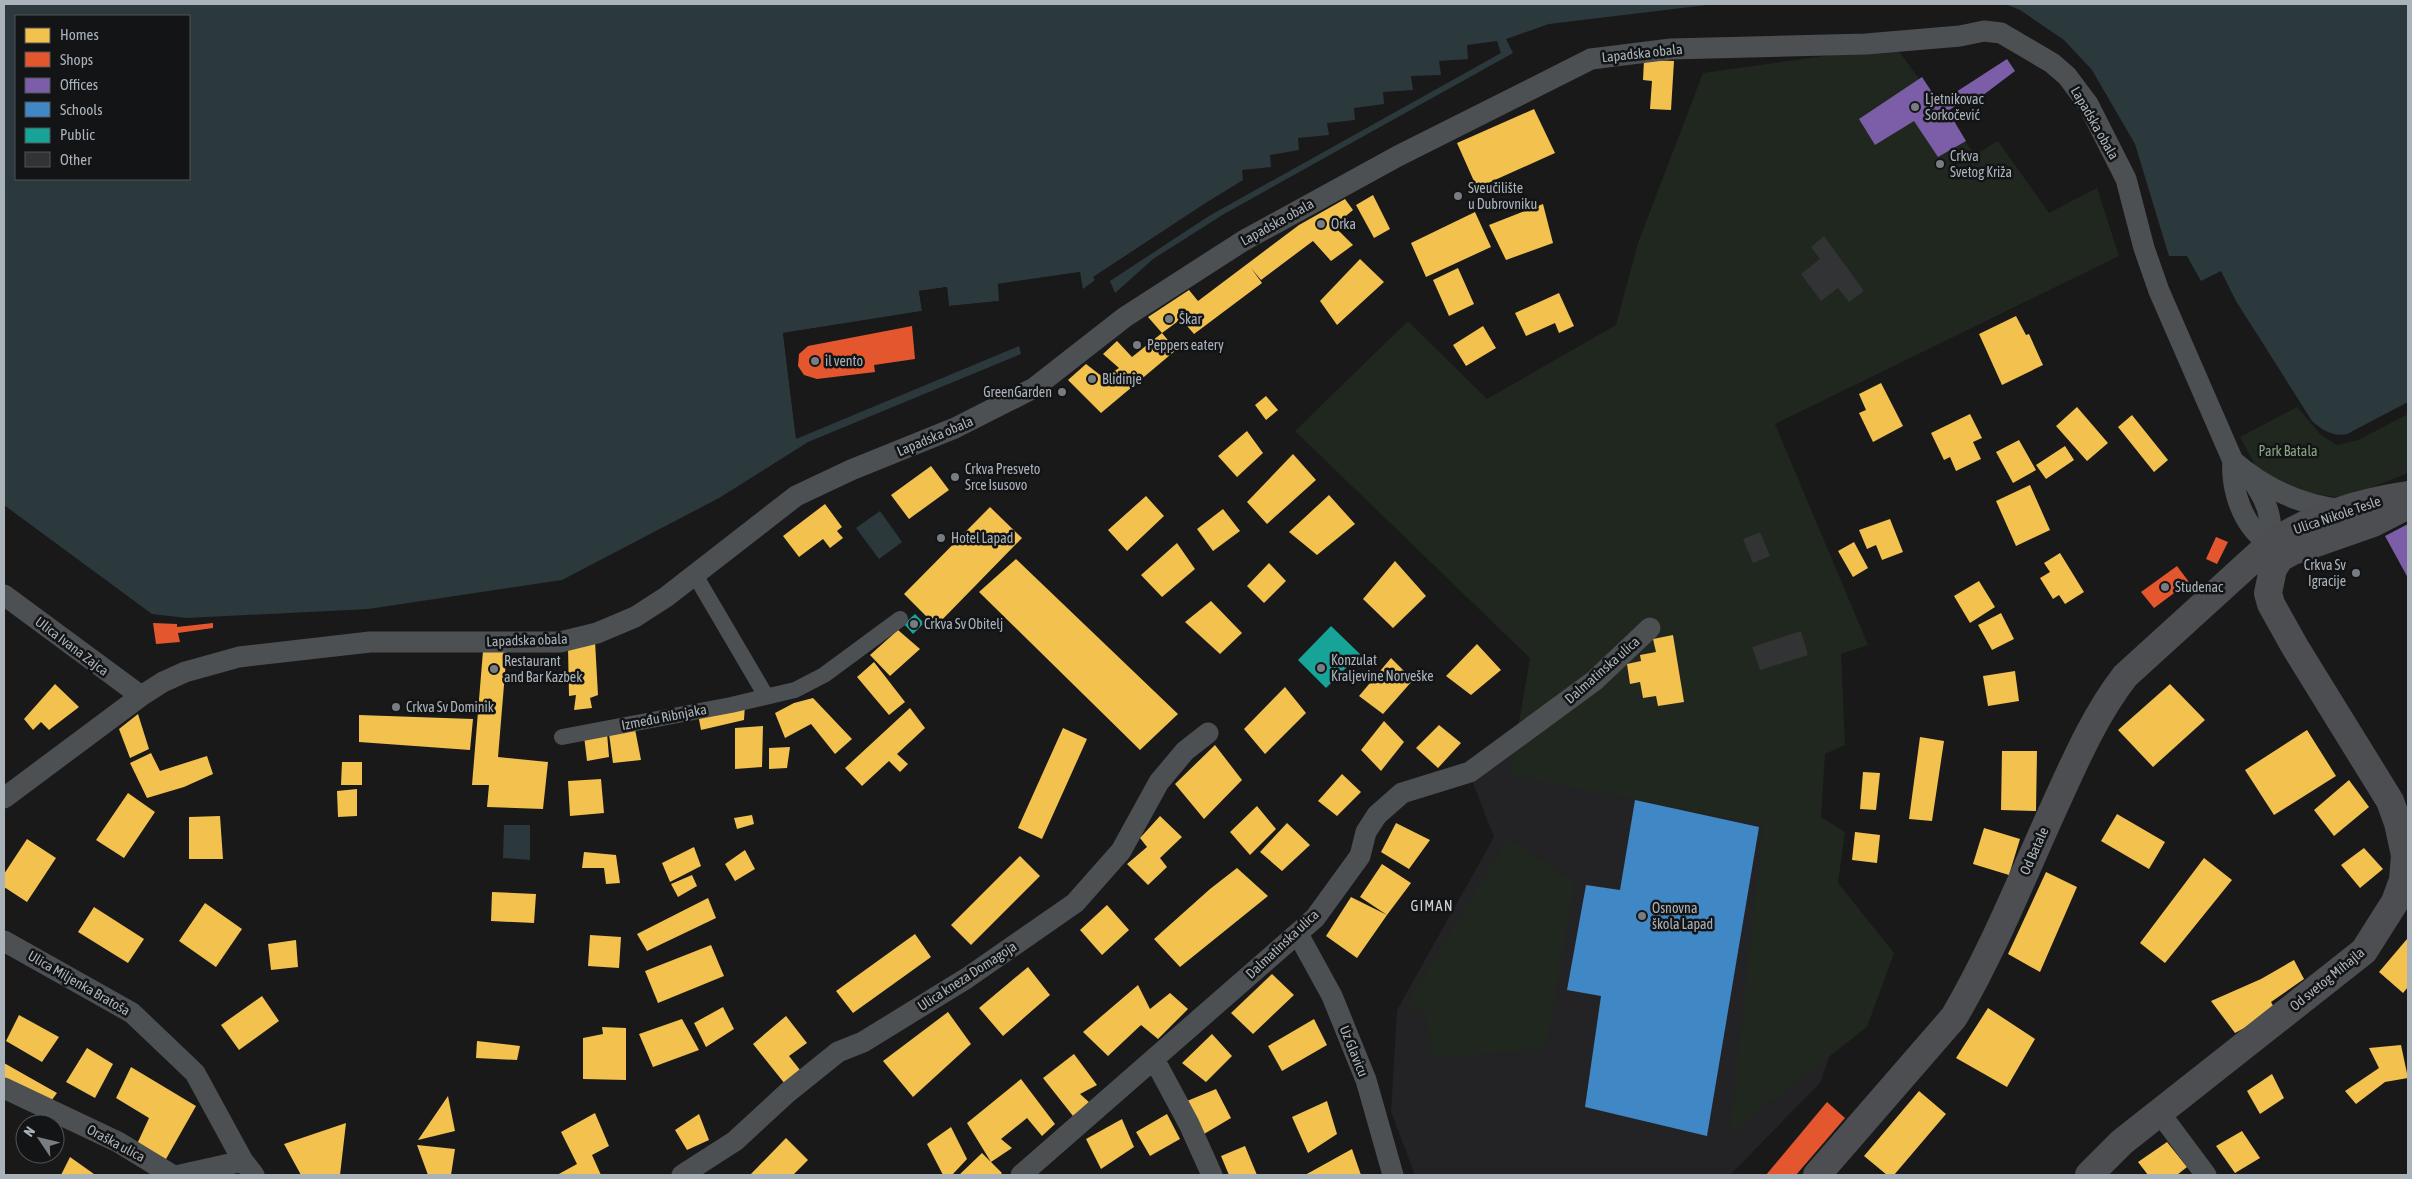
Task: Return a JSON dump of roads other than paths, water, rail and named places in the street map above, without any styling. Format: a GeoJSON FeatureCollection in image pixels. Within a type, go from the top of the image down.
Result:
{"type":"FeatureCollection","features":[{"type":"Feature","properties":{"kind":"main road","name":"Ulica Nikole Tesle"},"geometry":{"type":"LineString","coordinates":[[2275,551],[2306,524],[2344,510],[2408,495]]}},
{"type":"Feature","properties":{"kind":"main road","name":"Ulica Nikole Tesle"},"geometry":{"type":"LineString","coordinates":[[2275,551],[2293,551],[2373,523],[2408,505]]}},
{"type":"Feature","properties":{"kind":"main road","name":"Od Batale"},"geometry":{"type":"LineString","coordinates":[[1817,1175],[1954,1016],[1971,988],[2077,755],[2112,693],[2125,676],[2152,650],[2214,596],[2275,551]]}},
{"type":"Feature","properties":{"kind":"main road","name":"Od svetog Mihajla"},"geometry":{"type":"LineString","coordinates":[[2089,1175],[2122,1142],[2364,952],[2395,902],[2403,880],[2407,855],[2390,801],[2271,604],[2268,593],[2275,551]]}},
{"type":"Feature","properties":{"kind":"main road"},"geometry":{"type":"LineString","coordinates":[[2214,596],[2244,591],[2256,594],[2271,604]]}},
{"type":"Feature","properties":{"kind":"street","name":"Lapadska obala"},"geometry":{"type":"LineString","coordinates":[[141,696],[163,682],[185,672],[239,657],[370,642],[560,642],[597,634],[634,617],[666,597],[796,496],[814,486],[955,428],[1034,388],[1125,317],[1235,246],[1398,156],[1591,59],[1671,49],[1866,44],[1960,36],[1984,31],[2001,33],[2052,62],[2067,76],[2088,104],[2126,179],[2144,248],[2159,291],[2240,467],[2261,492],[2269,512],[2275,551]]}},
{"type":"Feature","properties":{"kind":"street"},"geometry":{"type":"LineString","coordinates":[[2240,467],[2270,488],[2301,502],[2344,510]]}},
{"type":"Feature","properties":{"kind":"street"},"geometry":{"type":"LineString","coordinates":[[695,575],[766,696]]}},
{"type":"Feature","properties":{"kind":"street","name":"Ulica Ivana Zajca"},"geometry":{"type":"LineString","coordinates":[[4,595],[141,696]]}},
{"type":"Feature","properties":{"kind":"street","name":"Između Ribnjaka"},"geometry":{"type":"LineString","coordinates":[[562,737],[730,705],[795,690],[824,675],[900,619]]}},
{"type":"Feature","properties":{"kind":"street","name":"Dalmatinska ulica"},"geometry":{"type":"LineString","coordinates":[[1021,1175],[1314,918],[1360,856],[1366,832],[1377,815],[1396,798],[1402,793],[1470,772],[1594,681],[1650,628]]}},
{"type":"Feature","properties":{"kind":"street"},"geometry":{"type":"LineString","coordinates":[[4,798],[141,696]]}},
{"type":"Feature","properties":{"kind":"street","name":"Ulica kneza Domagoja"},"geometry":{"type":"LineString","coordinates":[[682,1175],[735,1141],[838,1052],[863,1042],[967,978],[1074,903],[1121,851],[1159,782],[1185,750],[1208,732]]}},
{"type":"Feature","properties":{"kind":"street","name":"Uz Glavicu"},"geometry":{"type":"LineString","coordinates":[[1298,934],[1332,996],[1366,1080],[1393,1175]]}},
{"type":"Feature","properties":{"kind":"street","name":"Ulica Miljenka Bratoša"},"geometry":{"type":"LineString","coordinates":[[4,941],[132,1013],[195,1073],[248,1168]]}},
{"type":"Feature","properties":{"kind":"street"},"geometry":{"type":"LineString","coordinates":[[1154,1058],[1189,1124],[1212,1175]]}},
{"type":"Feature","properties":{"kind":"street","name":"Oraška ulica"},"geometry":{"type":"LineString","coordinates":[[4,1088],[118,1142],[172,1175]]}},
{"type":"Feature","properties":{"kind":"street"},"geometry":{"type":"LineString","coordinates":[[2159,1112],[2206,1175]]}},
{"type":"Feature","properties":{"kind":"street"},"geometry":{"type":"LineString","coordinates":[[180,1175],[248,1168]]}},
{"type":"Feature","properties":{"kind":"place","name":"Ljetnikovac Sorkočević"},"geometry":{"type":"Point","coordinates":[1915,107]}},
{"type":"Feature","properties":{"kind":"place","name":"Crkva Svetog Križa"},"geometry":{"type":"Point","coordinates":[1940,164]}},
{"type":"Feature","properties":{"kind":"place","name":"Sveučilište u Dubrovniku"},"geometry":{"type":"Point","coordinates":[1458,196]}},
{"type":"Feature","properties":{"kind":"place","name":"Orka"},"geometry":{"type":"Point","coordinates":[1321,224]}},
{"type":"Feature","properties":{"kind":"place","name":"Škar"},"geometry":{"type":"Point","coordinates":[1169,319]}},
{"type":"Feature","properties":{"kind":"place","name":"Peppers eatery"},"geometry":{"type":"Point","coordinates":[1137,345]}},
{"type":"Feature","properties":{"kind":"place","name":"il vento"},"geometry":{"type":"Point","coordinates":[815,361]}},
{"type":"Feature","properties":{"kind":"place","name":"Blidinje"},"geometry":{"type":"Point","coordinates":[1092,379]}},
{"type":"Feature","properties":{"kind":"place","name":"GreenGarden"},"geometry":{"type":"Point","coordinates":[1062,392]}},
{"type":"Feature","properties":{"kind":"place","name":"Crkva Presveto Srce Isusovo"},"geometry":{"type":"Point","coordinates":[955,477]}},
{"type":"Feature","properties":{"kind":"place","name":"Hotel Lapad"},"geometry":{"type":"Point","coordinates":[941,538]}},
{"type":"Feature","properties":{"kind":"place","name":"Crkva Sv Igracije"},"geometry":{"type":"Point","coordinates":[2356,573]}},
{"type":"Feature","properties":{"kind":"place","name":"Studenac"},"geometry":{"type":"Point","coordinates":[2165,587]}},
{"type":"Feature","properties":{"kind":"place","name":"Crkva Sv Obitelj"},"geometry":{"type":"Point","coordinates":[914,624]}},
{"type":"Feature","properties":{"kind":"place","name":"Konzulat Kraljevine Norveške"},"geometry":{"type":"Point","coordinates":[1321,668]}},
{"type":"Feature","properties":{"kind":"place","name":"Restaurant and Bar Kazbek"},"geometry":{"type":"Point","coordinates":[494,669]}},
{"type":"Feature","properties":{"kind":"place","name":"Crkva Sv Dominik"},"geometry":{"type":"Point","coordinates":[396,707]}},
{"type":"Feature","properties":{"kind":"place","name":"Osnovna škola Lapad"},"geometry":{"type":"Point","coordinates":[1642,916]}},
{"type":"Feature","properties":{"kind":"district","name":"GIMAN"},"geometry":{"type":"Point","coordinates":[1432,906]}},
{"type":"Feature","properties":{"kind":"park label","name":"Park Batala"},"geometry":{"type":"Point","coordinates":[2288,451]}}]}
